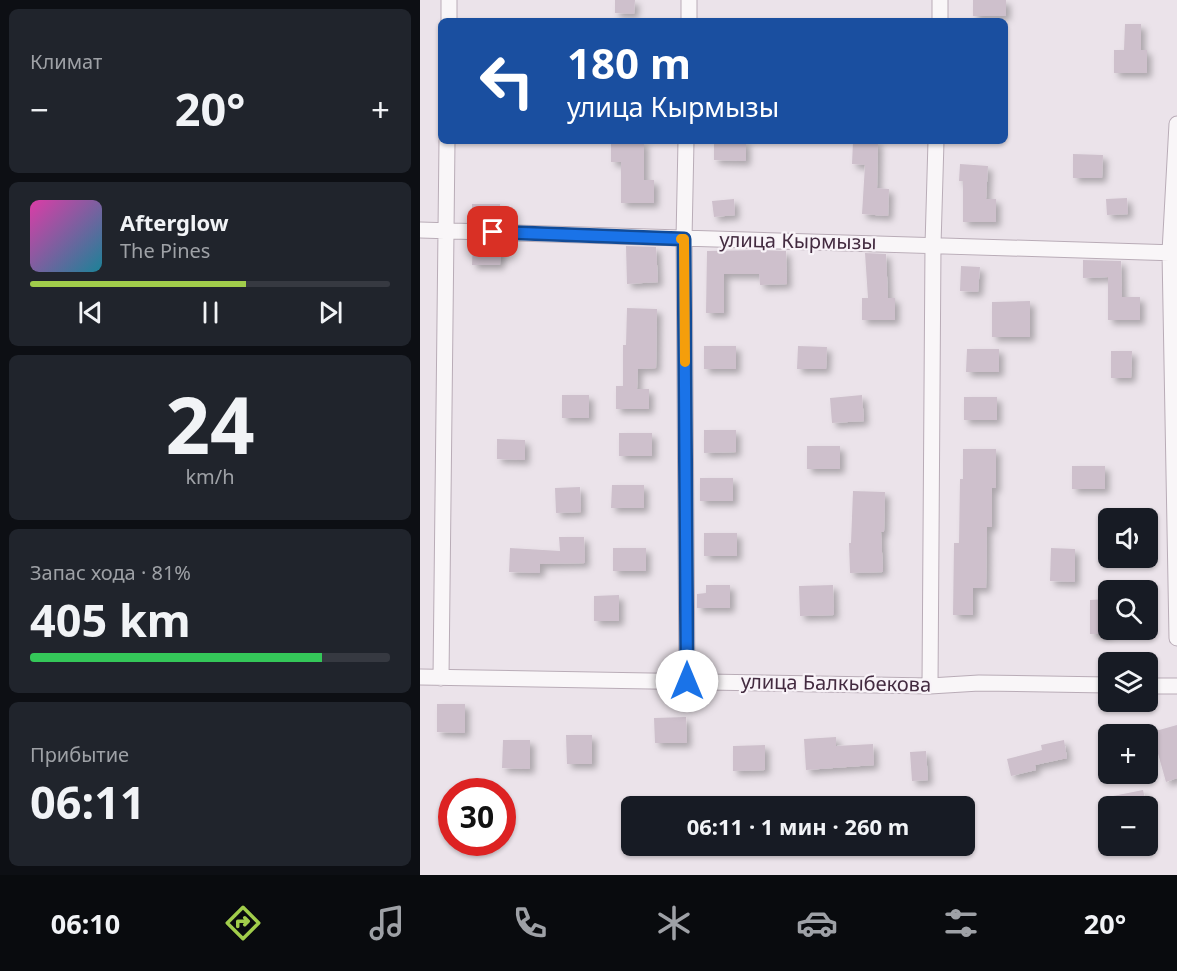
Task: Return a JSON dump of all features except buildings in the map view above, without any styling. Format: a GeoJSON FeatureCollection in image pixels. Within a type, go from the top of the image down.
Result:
{"type":"FeatureCollection","features":[{"type":"Feature","properties":{"kind":"street"},"geometry":{"type":"LineString","coordinates":[[448,18],[449,0]]}},
{"type":"Feature","properties":{"kind":"street"},"geometry":{"type":"LineString","coordinates":[[689,18],[690,0]]}},
{"type":"Feature","properties":{"kind":"street"},"geometry":{"type":"LineString","coordinates":[[940,0],[940,18]]}},
{"type":"Feature","properties":{"kind":"street"},"geometry":{"type":"LineString","coordinates":[[1177,124],[1174,252],[1177,638]]}},
{"type":"Feature","properties":{"kind":"street"},"geometry":{"type":"LineString","coordinates":[[441,678],[447,144]]}},
{"type":"Feature","properties":{"kind":"street"},"geometry":{"type":"LineString","coordinates":[[686,144],[684,239],[687,681]]}},
{"type":"Feature","properties":{"kind":"street"},"geometry":{"type":"LineString","coordinates":[[930,686],[933,245],[936,144]]}},
{"type":"Feature","properties":{"kind":"street","name":"улица Кырмызы"},"geometry":{"type":"LineString","coordinates":[[420,230],[1174,252]]}},
{"type":"Feature","properties":{"kind":"street","name":"улица Балкыбекова"},"geometry":{"type":"LineString","coordinates":[[420,677],[930,686],[979,683],[1098,685]]}},
{"type":"Feature","properties":{"kind":"street"},"geometry":{"type":"LineString","coordinates":[[1158,686],[1177,686]]}},
{"type":"Feature","properties":{"kind":"slow traffic"},"geometry":{"type":"LineString","coordinates":[[681,239],[684,239],[685,362]]}},
{"type":"Feature","properties":{"kind":"route"},"geometry":{"type":"LineString","coordinates":[[493,232],[684,239],[687,681]]}}]}
